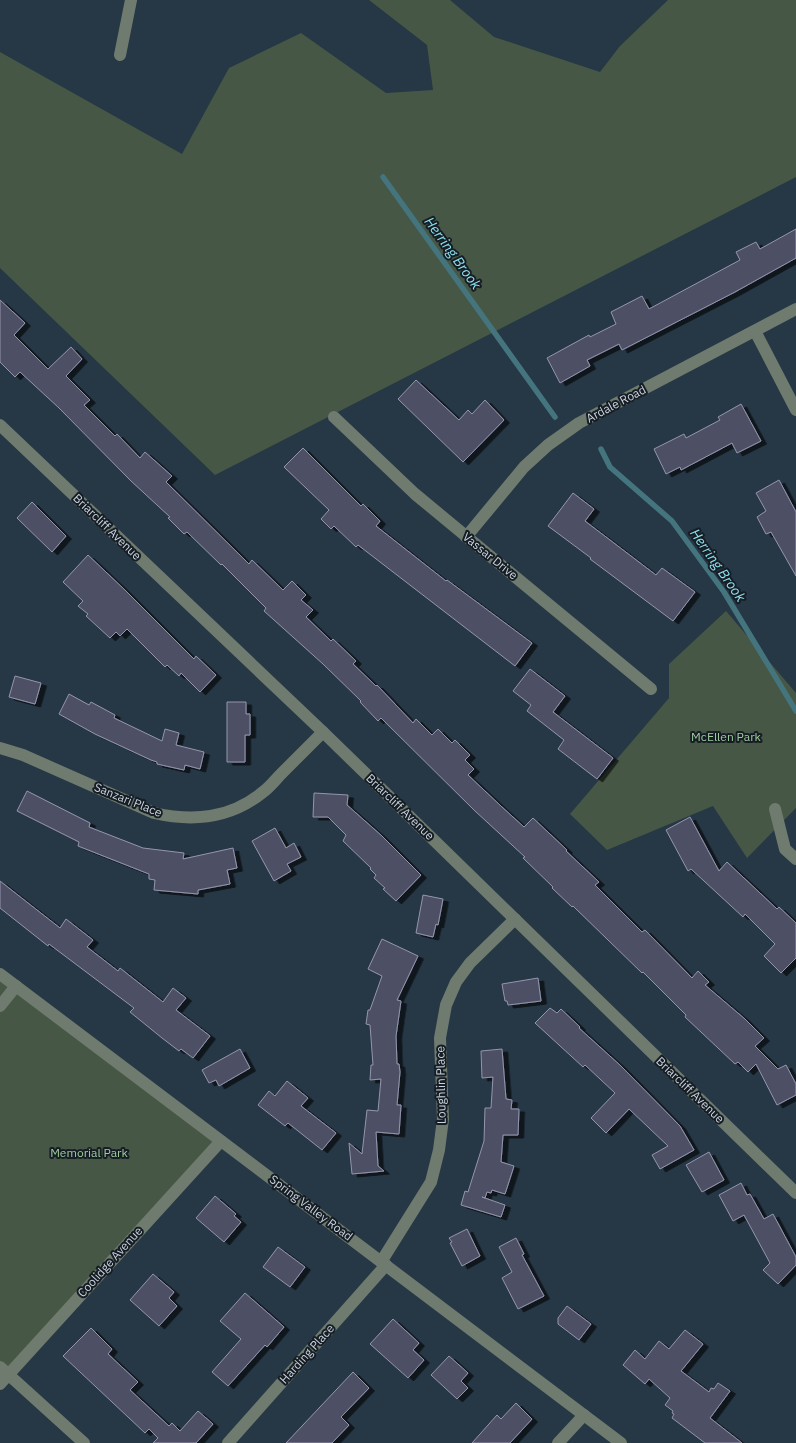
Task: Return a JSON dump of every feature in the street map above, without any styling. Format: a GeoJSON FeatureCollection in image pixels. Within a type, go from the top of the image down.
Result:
{"type":"FeatureCollection","features":[{"type":"Feature","properties":{"kind":"street"},"geometry":{"type":"LineString","coordinates":[[120,55],[131,0]]}},
{"type":"Feature","properties":{"kind":"street","name":"Ardale Road"},"geometry":{"type":"LineString","coordinates":[[466,537],[524,467],[548,445],[585,420],[796,309]]}},
{"type":"Feature","properties":{"kind":"street"},"geometry":{"type":"LineString","coordinates":[[755,331],[796,410]]}},
{"type":"Feature","properties":{"kind":"street","name":"Vassar Drive"},"geometry":{"type":"LineString","coordinates":[[334,418],[415,494],[651,688]]}},
{"type":"Feature","properties":{"kind":"street","name":"Briarcliff Avenue"},"geometry":{"type":"LineString","coordinates":[[0,425],[323,732],[796,1193]]}},
{"type":"Feature","properties":{"kind":"street","name":"Sanzari Place"},"geometry":{"type":"LineString","coordinates":[[0,748],[23,755],[154,814],[174,818],[200,818],[222,814],[244,805],[263,792],[323,732]]}},
{"type":"Feature","properties":{"kind":"street"},"geometry":{"type":"LineString","coordinates":[[775,809],[785,849],[796,859]]}},
{"type":"Feature","properties":{"kind":"street","name":"Loughlin Place"},"geometry":{"type":"LineString","coordinates":[[383,1264],[431,1182],[440,1150],[443,1119],[440,1038],[446,1005],[456,982],[470,963],[515,919]]}},
{"type":"Feature","properties":{"kind":"street","name":"Spring Valley Road"},"geometry":{"type":"LineString","coordinates":[[0,974],[621,1443]]}},
{"type":"Feature","properties":{"kind":"street"},"geometry":{"type":"LineString","coordinates":[[0,1006],[16,986]]}},
{"type":"Feature","properties":{"kind":"street","name":"Coolidge Avenue"},"geometry":{"type":"LineString","coordinates":[[3,1375],[221,1141]]}},
{"type":"Feature","properties":{"kind":"street","name":"Harding Place"},"geometry":{"type":"LineString","coordinates":[[228,1443],[383,1264]]}},
{"type":"Feature","properties":{"kind":"street"},"geometry":{"type":"LineString","coordinates":[[3,1375],[84,1443]]}},
{"type":"Feature","properties":{"kind":"street"},"geometry":{"type":"LineString","coordinates":[[558,1443],[584,1415]]}},
{"type":"Feature","properties":{"kind":"green space"},"geometry":{"type":"Polygon","coordinates":[[[369,0],[450,0],[494,37],[600,72],[620,46],[668,0],[796,0],[796,177],[215,475],[0,268],[0,52],[182,154],[229,68],[301,33],[386,93],[433,90],[427,45],[369,0]]]}},
{"type":"Feature","properties":{"kind":"green space","name":"McEllen Park"},"geometry":{"type":"Polygon","coordinates":[[[726,611],[796,693],[796,808],[747,858],[713,806],[607,850],[570,814],[669,698],[669,664],[726,611]]]}},
{"type":"Feature","properties":{"kind":"green space","name":"Memorial Park"},"geometry":{"type":"Polygon","coordinates":[[[0,974],[221,1141],[9,1374],[0,1367],[0,974]]]}},
{"type":"Feature","properties":{"kind":"building"},"geometry":{"type":"Polygon","coordinates":[[[796,229],[796,258],[735,292],[622,350],[619,344],[587,360],[590,366],[560,383],[547,358],[589,335],[590,337],[616,324],[611,312],[642,296],[649,309],[740,260],[736,252],[756,242],[760,249],[796,229]]]}},
{"type":"Feature","properties":{"kind":"building"},"geometry":{"type":"Polygon","coordinates":[[[0,300],[25,323],[14,335],[48,369],[71,347],[82,359],[66,376],[90,400],[84,405],[115,436],[117,434],[140,458],[145,452],[172,476],[166,482],[249,564],[252,560],[283,590],[292,581],[306,595],[301,600],[313,610],[306,617],[331,641],[333,639],[356,661],[353,664],[377,685],[413,723],[416,719],[432,735],[438,729],[452,743],[455,740],[470,755],[465,760],[474,769],[468,775],[524,827],[533,818],[599,882],[595,885],[642,932],[645,930],[692,978],[698,971],[709,982],[705,985],[764,1038],[755,1046],[778,1069],[786,1065],[796,1084],[796,1095],[777,1105],[756,1064],[748,1072],[738,1062],[735,1064],[685,1017],[686,1015],[643,972],[552,888],[523,858],[525,857],[475,811],[381,718],[378,721],[361,701],[323,664],[264,611],[266,608],[222,564],[187,532],[184,534],[168,518],[170,517],[131,481],[59,408],[20,372],[15,377],[0,362],[0,300]]]}},
{"type":"Feature","properties":{"kind":"building"},"geometry":{"type":"Polygon","coordinates":[[[416,380],[459,420],[468,410],[472,414],[485,400],[504,420],[463,462],[398,399],[416,380]]]}},
{"type":"Feature","properties":{"kind":"building"},"geometry":{"type":"Polygon","coordinates":[[[741,404],[761,441],[737,453],[732,443],[681,470],[680,467],[666,474],[654,449],[684,434],[686,438],[720,420],[718,417],[741,404]]]}},
{"type":"Feature","properties":{"kind":"building"},"geometry":{"type":"Polygon","coordinates":[[[303,448],[361,506],[363,504],[380,521],[376,526],[446,581],[532,643],[515,666],[358,545],[356,547],[334,526],[331,529],[321,519],[329,510],[284,467],[303,448]]]}},
{"type":"Feature","properties":{"kind":"building"},"geometry":{"type":"Polygon","coordinates":[[[779,480],[796,512],[796,576],[771,532],[766,534],[757,517],[766,511],[756,493],[779,480]]]}},
{"type":"Feature","properties":{"kind":"building"},"geometry":{"type":"Polygon","coordinates":[[[573,493],[594,509],[585,521],[656,575],[662,568],[695,592],[673,621],[548,526],[573,493]]]}},
{"type":"Feature","properties":{"kind":"building"},"geometry":{"type":"Polygon","coordinates":[[[32,502],[66,536],[52,552],[17,518],[32,502]]]}},
{"type":"Feature","properties":{"kind":"building"},"geometry":{"type":"Polygon","coordinates":[[[88,555],[194,659],[196,656],[216,675],[200,692],[181,673],[179,676],[167,665],[165,667],[127,629],[120,636],[116,632],[110,638],[86,616],[88,614],[78,606],[83,601],[63,582],[88,555]]]}},
{"type":"Feature","properties":{"kind":"building"},"geometry":{"type":"Polygon","coordinates":[[[530,669],[565,696],[553,712],[613,758],[597,779],[558,749],[564,740],[527,711],[531,705],[513,691],[530,669]]]}},
{"type":"Feature","properties":{"kind":"building"},"geometry":{"type":"Polygon","coordinates":[[[15,676],[41,683],[35,704],[9,697],[15,676]]]}},
{"type":"Feature","properties":{"kind":"building"},"geometry":{"type":"Polygon","coordinates":[[[69,694],[89,705],[91,702],[115,715],[114,718],[162,741],[165,729],[179,733],[176,745],[204,752],[200,769],[185,765],[184,770],[157,764],[157,762],[95,734],[59,714],[69,694]]]}},
{"type":"Feature","properties":{"kind":"building"},"geometry":{"type":"Polygon","coordinates":[[[227,702],[246,702],[246,714],[250,714],[250,735],[245,735],[245,762],[227,762],[227,702]]]}},
{"type":"Feature","properties":{"kind":"building"},"geometry":{"type":"Polygon","coordinates":[[[27,791],[90,823],[89,827],[143,848],[184,853],[183,859],[233,848],[237,868],[227,870],[230,884],[198,890],[198,894],[154,890],[155,880],[149,879],[149,874],[78,846],[79,842],[17,811],[27,791]]]}},
{"type":"Feature","properties":{"kind":"building"},"geometry":{"type":"Polygon","coordinates":[[[314,793],[348,795],[347,805],[382,836],[421,875],[396,901],[374,878],[376,875],[371,868],[343,841],[346,835],[328,817],[313,817],[314,793]]]}},
{"type":"Feature","properties":{"kind":"building"},"geometry":{"type":"Polygon","coordinates":[[[690,817],[719,871],[727,862],[777,909],[779,907],[796,923],[796,958],[781,973],[764,956],[775,944],[745,914],[743,917],[691,869],[688,871],[666,830],[690,817]]]}},
{"type":"Feature","properties":{"kind":"building"},"geometry":{"type":"Polygon","coordinates":[[[275,828],[286,848],[294,843],[301,857],[287,864],[291,871],[274,881],[252,841],[275,828]]]}},
{"type":"Feature","properties":{"kind":"building"},"geometry":{"type":"Polygon","coordinates":[[[0,881],[60,928],[66,919],[93,940],[87,947],[118,971],[120,968],[163,1002],[173,988],[186,998],[176,1010],[210,1036],[193,1058],[181,1049],[179,1051],[130,1012],[134,1008],[49,944],[48,946],[0,908],[0,881]]]}},
{"type":"Feature","properties":{"kind":"building"},"geometry":{"type":"Polygon","coordinates":[[[423,895],[443,899],[438,925],[436,924],[433,937],[416,933],[423,895]]]}},
{"type":"Feature","properties":{"kind":"building"},"geometry":{"type":"Polygon","coordinates":[[[382,939],[418,956],[397,1000],[401,1001],[396,1036],[397,1064],[399,1064],[400,1072],[397,1105],[401,1105],[399,1134],[376,1132],[378,1166],[384,1171],[352,1174],[349,1143],[362,1154],[367,1110],[378,1111],[381,1079],[370,1080],[371,1065],[373,1065],[370,1025],[366,1024],[368,1010],[370,1010],[382,976],[368,969],[382,939]]]}},
{"type":"Feature","properties":{"kind":"building"},"geometry":{"type":"Polygon","coordinates":[[[538,978],[541,1001],[508,1005],[507,1001],[505,1001],[502,984],[538,978]]]}},
{"type":"Feature","properties":{"kind":"building"},"geometry":{"type":"Polygon","coordinates":[[[550,1008],[557,1013],[561,1009],[621,1066],[680,1126],[694,1150],[660,1169],[652,1155],[668,1146],[629,1109],[606,1133],[591,1118],[615,1093],[585,1065],[583,1067],[535,1023],[550,1008]]]}},
{"type":"Feature","properties":{"kind":"building"},"geometry":{"type":"Polygon","coordinates":[[[240,1049],[250,1068],[219,1086],[216,1080],[209,1083],[202,1070],[240,1049]]]}},
{"type":"Feature","properties":{"kind":"building"},"geometry":{"type":"Polygon","coordinates":[[[502,1049],[506,1099],[512,1100],[511,1109],[519,1109],[518,1135],[503,1135],[501,1162],[514,1166],[505,1194],[492,1190],[491,1193],[487,1192],[485,1198],[482,1197],[505,1205],[501,1217],[461,1205],[465,1191],[468,1192],[484,1141],[485,1108],[491,1108],[493,1077],[482,1078],[481,1051],[502,1049]]]}},
{"type":"Feature","properties":{"kind":"building"},"geometry":{"type":"Polygon","coordinates":[[[287,1081],[308,1098],[301,1106],[336,1133],[322,1150],[288,1123],[285,1126],[258,1105],[269,1091],[275,1096],[287,1081]]]}},
{"type":"Feature","properties":{"kind":"building"},"geometry":{"type":"Polygon","coordinates":[[[709,1152],[724,1180],[702,1192],[686,1165],[709,1152]]]}},
{"type":"Feature","properties":{"kind":"building"},"geometry":{"type":"Polygon","coordinates":[[[741,1183],[747,1195],[750,1194],[764,1219],[773,1214],[796,1257],[796,1265],[778,1284],[763,1270],[770,1263],[744,1215],[733,1221],[719,1195],[741,1183]]]}},
{"type":"Feature","properties":{"kind":"building"},"geometry":{"type":"Polygon","coordinates":[[[215,1196],[236,1214],[234,1216],[241,1222],[224,1242],[196,1218],[215,1196]]]}},
{"type":"Feature","properties":{"kind":"building"},"geometry":{"type":"Polygon","coordinates":[[[467,1229],[480,1256],[462,1266],[449,1238],[467,1229]]]}},
{"type":"Feature","properties":{"kind":"building"},"geometry":{"type":"Polygon","coordinates":[[[516,1238],[524,1254],[522,1255],[544,1296],[518,1309],[502,1278],[512,1272],[499,1247],[516,1238]]]}},
{"type":"Feature","properties":{"kind":"building"},"geometry":{"type":"Polygon","coordinates":[[[278,1247],[305,1267],[290,1287],[263,1267],[278,1247]]]}},
{"type":"Feature","properties":{"kind":"building"},"geometry":{"type":"Polygon","coordinates":[[[153,1274],[174,1292],[169,1298],[177,1306],[159,1326],[130,1300],[153,1274]]]}},
{"type":"Feature","properties":{"kind":"building"},"geometry":{"type":"Polygon","coordinates":[[[245,1293],[284,1327],[228,1386],[212,1372],[241,1339],[220,1321],[245,1293]]]}},
{"type":"Feature","properties":{"kind":"building"},"geometry":{"type":"Polygon","coordinates":[[[567,1306],[591,1324],[579,1340],[558,1324],[558,1318],[567,1306]]]}},
{"type":"Feature","properties":{"kind":"building"},"geometry":{"type":"Polygon","coordinates":[[[393,1319],[419,1343],[413,1350],[424,1360],[408,1378],[370,1344],[393,1319]]]}},
{"type":"Feature","properties":{"kind":"building"},"geometry":{"type":"Polygon","coordinates":[[[91,1328],[112,1349],[108,1354],[138,1382],[130,1390],[169,1426],[172,1423],[180,1431],[198,1411],[213,1424],[196,1443],[153,1443],[158,1438],[149,1429],[145,1433],[63,1356],[91,1328]]]}},
{"type":"Feature","properties":{"kind":"building"},"geometry":{"type":"Polygon","coordinates":[[[685,1330],[703,1344],[681,1371],[709,1392],[718,1383],[730,1391],[710,1418],[742,1443],[705,1443],[672,1418],[673,1411],[665,1405],[670,1398],[649,1379],[645,1384],[623,1365],[635,1350],[645,1359],[659,1341],[669,1349],[685,1330]]]}},
{"type":"Feature","properties":{"kind":"building"},"geometry":{"type":"Polygon","coordinates":[[[449,1356],[468,1373],[461,1381],[468,1388],[457,1399],[431,1375],[449,1356]]]}},
{"type":"Feature","properties":{"kind":"building"},"geometry":{"type":"Polygon","coordinates":[[[353,1372],[369,1388],[341,1417],[349,1425],[332,1443],[286,1443],[353,1372]]]}},
{"type":"Feature","properties":{"kind":"building"},"geometry":{"type":"Polygon","coordinates":[[[516,1403],[532,1419],[510,1443],[472,1443],[497,1415],[501,1419],[516,1403]]]}},
{"type":"Feature","properties":{"kind":"waterway","name":"Herring Brook"},"geometry":{"type":"LineString","coordinates":[[383,177],[555,417]]}},
{"type":"Feature","properties":{"kind":"waterway","name":"Herring Brook"},"geometry":{"type":"LineString","coordinates":[[601,449],[610,467],[672,521],[724,592],[796,711]]}}]}
